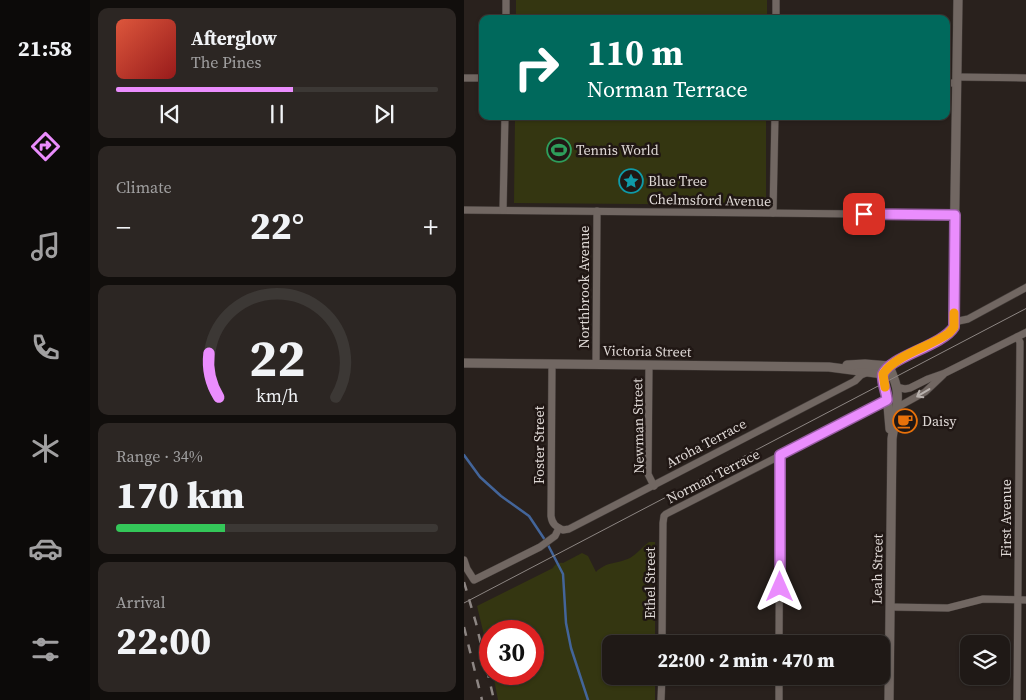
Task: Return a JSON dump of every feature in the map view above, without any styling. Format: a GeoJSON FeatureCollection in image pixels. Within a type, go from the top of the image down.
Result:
{"type":"FeatureCollection","features":[{"type":"Feature","properties":{"kind":"street"},"geometry":{"type":"LineString","coordinates":[[506,0],[506,15]]}},
{"type":"Feature","properties":{"kind":"street"},"geometry":{"type":"LineString","coordinates":[[776,0],[776,15]]}},
{"type":"Feature","properties":{"kind":"street"},"geometry":{"type":"LineString","coordinates":[[883,374],[889,366],[945,336],[953,328],[958,0]]}},
{"type":"Feature","properties":{"kind":"street"},"geometry":{"type":"LineString","coordinates":[[464,78],[479,78]]}},
{"type":"Feature","properties":{"kind":"street"},"geometry":{"type":"LineString","coordinates":[[950,82],[957,80],[1026,78]]}},
{"type":"Feature","properties":{"kind":"street"},"geometry":{"type":"LineString","coordinates":[[504,210],[505,120]]}},
{"type":"Feature","properties":{"kind":"street"},"geometry":{"type":"LineString","coordinates":[[773,213],[775,120]]}},
{"type":"Feature","properties":{"kind":"street","name":"Chelmsford Avenue"},"geometry":{"type":"LineString","coordinates":[[464,210],[955,215]]}},
{"type":"Feature","properties":{"kind":"street","name":"Northbrook Avenue"},"geometry":{"type":"LineString","coordinates":[[596,364],[597,211]]}},
{"type":"Feature","properties":{"kind":"street"},"geometry":{"type":"LineString","coordinates":[[954,322],[968,318],[1026,287]]}},
{"type":"Feature","properties":{"kind":"street"},"geometry":{"type":"LineString","coordinates":[[896,387],[909,389],[1026,332]]}},
{"type":"Feature","properties":{"kind":"street","name":"First Avenue"},"geometry":{"type":"LineString","coordinates":[[1018,336],[1020,342],[1022,600],[1018,700]]}},
{"type":"Feature","properties":{"kind":"street","name":"Victoria Street"},"geometry":{"type":"LineString","coordinates":[[464,363],[830,367],[865,364],[889,366]]}},
{"type":"Feature","properties":{"kind":"street","name":"Foster Street"},"geometry":{"type":"LineString","coordinates":[[552,364],[551,516],[552,522],[557,527]]}},
{"type":"Feature","properties":{"kind":"street","name":"Newman Street"},"geometry":{"type":"LineString","coordinates":[[649,365],[648,474],[654,486]]}},
{"type":"Feature","properties":{"kind":"street","name":"Leah Street"},"geometry":{"type":"LineString","coordinates":[[889,366],[896,387],[896,408],[892,439],[890,700]]}},
{"type":"Feature","properties":{"kind":"street","name":"Victoria Street"},"geometry":{"type":"LineString","coordinates":[[830,367],[883,374]]}},
{"type":"Feature","properties":{"kind":"street","name":"Aroha Terrace"},"geometry":{"type":"LineString","coordinates":[[557,527],[563,530],[569,529],[856,380],[868,372]]}},
{"type":"Feature","properties":{"kind":"street"},"geometry":{"type":"LineString","coordinates":[[896,408],[925,392],[945,373]]}},
{"type":"Feature","properties":{"kind":"street","name":"Leah Street"},"geometry":{"type":"LineString","coordinates":[[883,374],[892,439]]}},
{"type":"Feature","properties":{"kind":"street","name":"Norman Terrace"},"geometry":{"type":"LineString","coordinates":[[663,523],[664,516],[669,512],[887,400]]}},
{"type":"Feature","properties":{"kind":"street"},"geometry":{"type":"LineString","coordinates":[[779,635],[780,455]]}},
{"type":"Feature","properties":{"kind":"street","name":"Ethel Street"},"geometry":{"type":"LineString","coordinates":[[662,635],[663,523]]}},
{"type":"Feature","properties":{"kind":"street"},"geometry":{"type":"LineString","coordinates":[[464,560],[474,580],[540,547],[555,536],[557,527]]}},
{"type":"Feature","properties":{"kind":"street"},"geometry":{"type":"LineString","coordinates":[[890,607],[948,608],[983,599],[1022,600]]}},
{"type":"Feature","properties":{"kind":"street"},"geometry":{"type":"LineString","coordinates":[[661,700],[662,685]]}},
{"type":"Feature","properties":{"kind":"street"},"geometry":{"type":"LineString","coordinates":[[779,685],[779,700]]}},
{"type":"Feature","properties":{"kind":"green space"},"geometry":{"type":"Polygon","coordinates":[[[516,0],[767,0],[767,15],[516,15],[516,0]]]}},
{"type":"Feature","properties":{"kind":"green space"},"geometry":{"type":"Polygon","coordinates":[[[515,120],[766,120],[766,202],[763,205],[514,203],[515,120]]]}},
{"type":"Feature","properties":{"kind":"green space"},"geometry":{"type":"Polygon","coordinates":[[[649,542],[655,542],[655,635],[602,635],[602,685],[655,685],[655,700],[498,700],[495,685],[544,685],[544,620],[480,620],[477,606],[582,553],[588,556],[596,572],[608,564],[626,560],[635,555],[649,542]]]}},
{"type":"Feature","properties":{"kind":"waterway"},"geometry":{"type":"LineString","coordinates":[[464,455],[480,477],[501,496],[529,516],[547,543],[563,574],[566,623],[571,648],[588,700]]}},
{"type":"Feature","properties":{"kind":"tram line"},"geometry":{"type":"LineString","coordinates":[[464,603],[1027,308]]}},
{"type":"Feature","properties":{"kind":"railway"},"geometry":{"type":"LineString","coordinates":[[464,582],[476,623],[494,700]]}},
{"type":"Feature","properties":{"kind":"railway"},"geometry":{"type":"LineString","coordinates":[[464,627],[482,700]]}},
{"type":"Feature","properties":{"kind":"slow traffic"},"geometry":{"type":"LineString","coordinates":[[885,387],[883,374],[887,369],[897,361],[949,333],[954,327],[954,313]]}},
{"type":"Feature","properties":{"kind":"place","name":"Tennis World"},"geometry":{"type":"Point","coordinates":[559,150]}},
{"type":"Feature","properties":{"kind":"place","name":"Blue Tree"},"geometry":{"type":"Point","coordinates":[631,181]}},
{"type":"Feature","properties":{"kind":"place","name":"Daisy"},"geometry":{"type":"Point","coordinates":[905,421]}},
{"type":"Feature","properties":{"kind":"route"},"geometry":{"type":"LineString","coordinates":[[780,587],[780,455],[887,400],[883,380],[883,374],[886,370],[897,361],[945,336],[954,327],[955,215],[864,214]]}}]}
